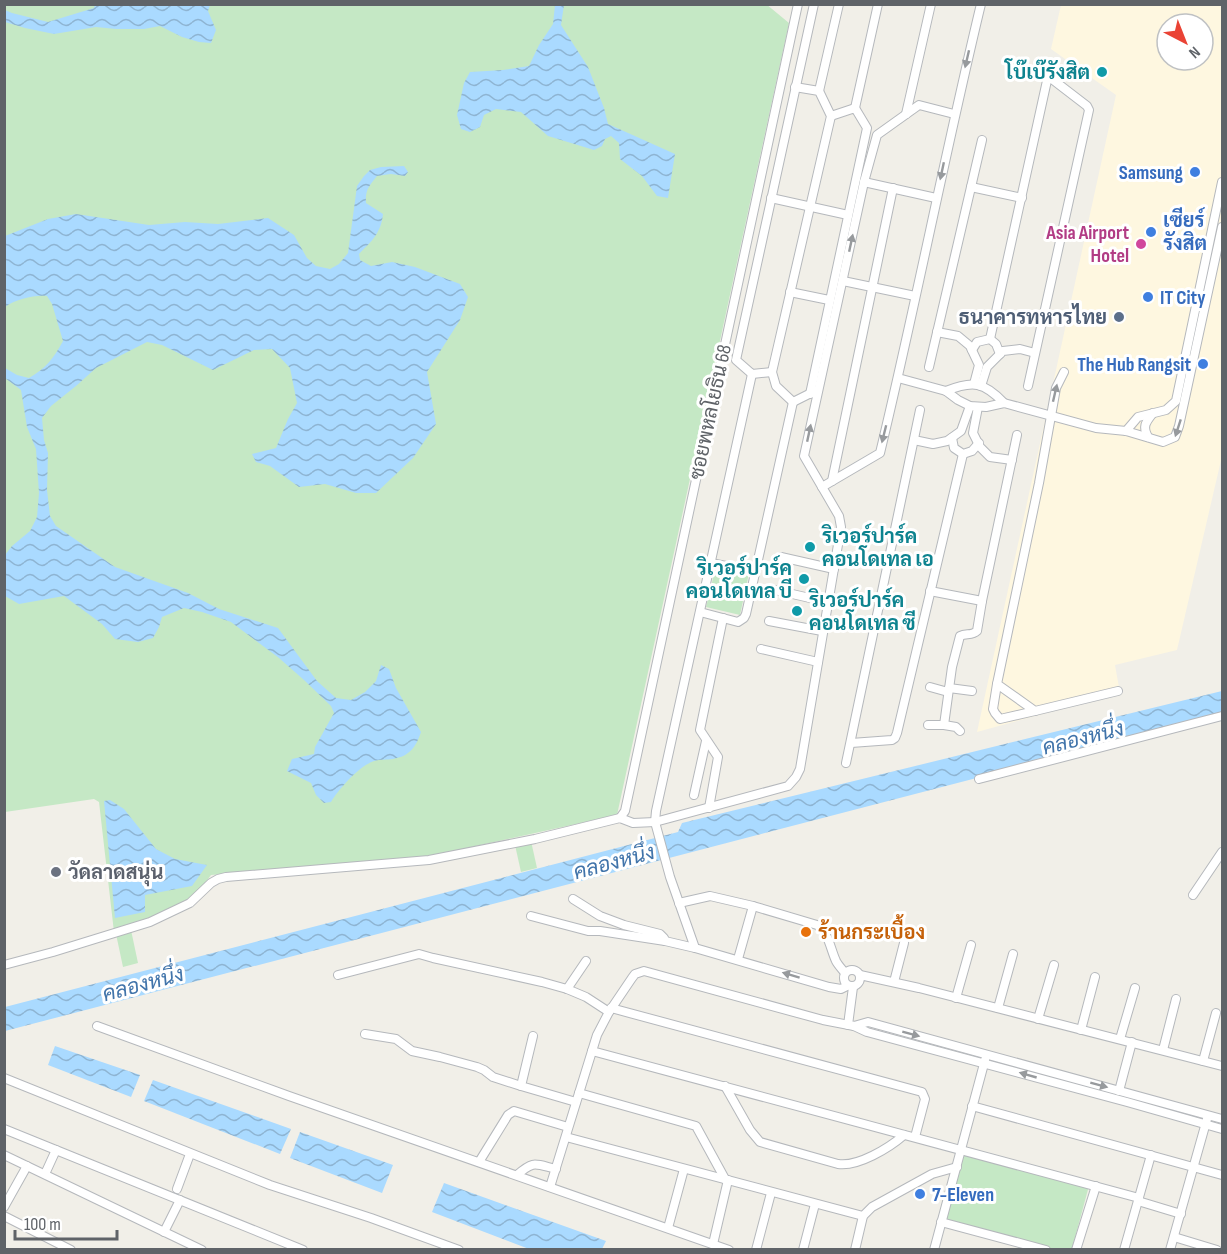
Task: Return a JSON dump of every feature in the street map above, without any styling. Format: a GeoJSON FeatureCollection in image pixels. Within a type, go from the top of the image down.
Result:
{"type":"FeatureCollection","features":[{"type":"Feature","properties":{"kind":"street","name":"ซอยพหลโยธิน 68"},"geometry":{"type":"LineString","coordinates":[[620,818],[625,811],[798,4]]}},
{"type":"Feature","properties":{"kind":"street"},"geometry":{"type":"LineString","coordinates":[[752,375],[736,360],[814,4]]}},
{"type":"Feature","properties":{"kind":"street"},"geometry":{"type":"LineString","coordinates":[[793,402],[776,386],[772,372],[831,116],[819,91],[839,4]]}},
{"type":"Feature","properties":{"kind":"street"},"geometry":{"type":"LineString","coordinates":[[810,394],[867,128],[855,108],[878,4]]}},
{"type":"Feature","properties":{"kind":"street"},"geometry":{"type":"LineString","coordinates":[[906,114],[931,4]]}},
{"type":"Feature","properties":{"kind":"street"},"geometry":{"type":"LineString","coordinates":[[822,486],[880,453],[954,114],[981,4]]}},
{"type":"Feature","properties":{"kind":"street"},"geometry":{"type":"LineString","coordinates":[[990,339],[1048,76],[1089,110],[1028,386]]}},
{"type":"Feature","properties":{"kind":"street"},"geometry":{"type":"LineString","coordinates":[[795,87],[819,91]]}},
{"type":"Feature","properties":{"kind":"street"},"geometry":{"type":"LineString","coordinates":[[4,965],[150,922],[190,903],[211,884],[226,877],[429,861],[535,839],[620,818],[633,823],[656,824],[782,789],[792,782],[800,768],[827,602],[842,527],[804,456],[864,182],[876,135],[919,105],[954,114]]}},
{"type":"Feature","properties":{"kind":"street"},"geometry":{"type":"LineString","coordinates":[[831,116],[855,108]]}},
{"type":"Feature","properties":{"kind":"street"},"geometry":{"type":"LineString","coordinates":[[929,367],[982,140]]}},
{"type":"Feature","properties":{"kind":"street"},"geometry":{"type":"LineString","coordinates":[[864,182],[936,198]]}},
{"type":"Feature","properties":{"kind":"street"},"geometry":{"type":"LineString","coordinates":[[1126,431],[1138,417],[1166,410],[1176,401],[1222,182]]}},
{"type":"Feature","properties":{"kind":"street"},"geometry":{"type":"LineString","coordinates":[[971,187],[1022,198]]}},
{"type":"Feature","properties":{"kind":"street"},"geometry":{"type":"LineString","coordinates":[[832,481],[893,188]]}},
{"type":"Feature","properties":{"kind":"street"},"geometry":{"type":"LineString","coordinates":[[771,198],[848,215]]}},
{"type":"Feature","properties":{"kind":"street"},"geometry":{"type":"LineString","coordinates":[[898,378],[945,391],[958,400],[974,406],[986,407],[1004,403],[1096,428],[1126,431],[1163,442],[1175,437],[1222,227]]}},
{"type":"Feature","properties":{"kind":"street"},"geometry":{"type":"LineString","coordinates":[[843,280],[915,296]]}},
{"type":"Feature","properties":{"kind":"street"},"geometry":{"type":"LineString","coordinates":[[790,292],[829,300]]}},
{"type":"Feature","properties":{"kind":"street"},"geometry":{"type":"LineString","coordinates":[[937,332],[958,336],[970,346],[979,365],[978,385]]}},
{"type":"Feature","properties":{"kind":"street"},"geometry":{"type":"LineString","coordinates":[[972,350],[977,342],[990,339]]}},
{"type":"Feature","properties":{"kind":"street"},"geometry":{"type":"LineString","coordinates":[[990,339],[1000,354]]}},
{"type":"Feature","properties":{"kind":"street"},"geometry":{"type":"LineString","coordinates":[[978,385],[987,367],[1003,351],[1020,349],[1035,353]]}},
{"type":"Feature","properties":{"kind":"street"},"geometry":{"type":"LineString","coordinates":[[752,375],[772,372]]}},
{"type":"Feature","properties":{"kind":"street"},"geometry":{"type":"LineString","coordinates":[[1064,372],[1056,388],[1050,416],[1039,483],[993,709],[1000,719],[1118,691]]}},
{"type":"Feature","properties":{"kind":"street"},"geometry":{"type":"LineString","coordinates":[[695,948],[670,877],[656,824],[656,811],[752,375]]}},
{"type":"Feature","properties":{"kind":"street"},"geometry":{"type":"LineString","coordinates":[[945,391],[961,385],[978,385],[992,390],[1004,403]]}},
{"type":"Feature","properties":{"kind":"street"},"geometry":{"type":"LineString","coordinates":[[793,402],[818,390]]}},
{"type":"Feature","properties":{"kind":"street"},"geometry":{"type":"LineString","coordinates":[[700,612],[738,622],[744,618],[793,402]]}},
{"type":"Feature","properties":{"kind":"street"},"geometry":{"type":"LineString","coordinates":[[914,441],[933,444],[947,441],[961,431],[974,406]]}},
{"type":"Feature","properties":{"kind":"street"},"geometry":{"type":"LineString","coordinates":[[974,406],[974,433],[980,447],[990,456],[1012,460]]}},
{"type":"Feature","properties":{"kind":"street"},"geometry":{"type":"LineString","coordinates":[[846,763],[920,410]]}},
{"type":"Feature","properties":{"kind":"street"},"geometry":{"type":"LineString","coordinates":[[1148,437],[1144,430],[1145,426],[1154,413]]}},
{"type":"Feature","properties":{"kind":"street"},"geometry":{"type":"LineString","coordinates":[[944,725],[960,636],[977,631],[1017,435]]}},
{"type":"Feature","properties":{"kind":"street"},"geometry":{"type":"LineString","coordinates":[[952,438],[954,448],[963,454]]}},
{"type":"Feature","properties":{"kind":"street"},"geometry":{"type":"LineString","coordinates":[[963,454],[972,451],[979,443]]}},
{"type":"Feature","properties":{"kind":"street"},"geometry":{"type":"LineString","coordinates":[[851,743],[885,742],[895,738],[897,733],[963,454]]}},
{"type":"Feature","properties":{"kind":"street"},"geometry":{"type":"LineString","coordinates":[[781,557],[834,569]]}},
{"type":"Feature","properties":{"kind":"street"},"geometry":{"type":"LineString","coordinates":[[711,563],[756,572]]}},
{"type":"Feature","properties":{"kind":"street"},"geometry":{"type":"LineString","coordinates":[[775,590],[827,602]]}},
{"type":"Feature","properties":{"kind":"street"},"geometry":{"type":"LineString","coordinates":[[930,591],[982,601]]}},
{"type":"Feature","properties":{"kind":"street"},"geometry":{"type":"LineString","coordinates":[[709,808],[718,757],[700,730],[723,618]]}},
{"type":"Feature","properties":{"kind":"street"},"geometry":{"type":"LineString","coordinates":[[769,621],[822,631]]}},
{"type":"Feature","properties":{"kind":"street"},"geometry":{"type":"LineString","coordinates":[[761,649],[818,662]]}},
{"type":"Feature","properties":{"kind":"street"},"geometry":{"type":"LineString","coordinates":[[997,684],[1035,711]]}},
{"type":"Feature","properties":{"kind":"street"},"geometry":{"type":"LineString","coordinates":[[930,687],[972,691]]}},
{"type":"Feature","properties":{"kind":"street"},"geometry":{"type":"LineString","coordinates":[[979,779],[1222,716]]}},
{"type":"Feature","properties":{"kind":"street"},"geometry":{"type":"LineString","coordinates":[[928,725],[944,725],[960,731]]}},
{"type":"Feature","properties":{"kind":"street"},"geometry":{"type":"LineString","coordinates":[[694,795],[706,741]]}},
{"type":"Feature","properties":{"kind":"street"},"geometry":{"type":"LineString","coordinates":[[1193,895],[1222,852]]}},
{"type":"Feature","properties":{"kind":"street"},"geometry":{"type":"LineString","coordinates":[[679,903],[710,896],[817,925],[828,938],[838,964],[845,973],[844,981],[850,986],[851,1025]]}},
{"type":"Feature","properties":{"kind":"street"},"geometry":{"type":"LineString","coordinates":[[573,899],[600,916],[624,926],[660,934],[665,940]]}},
{"type":"Feature","properties":{"kind":"street"},"geometry":{"type":"LineString","coordinates":[[738,959],[753,906]]}},
{"type":"Feature","properties":{"kind":"street"},"geometry":{"type":"LineString","coordinates":[[531,916],[588,931],[665,940],[738,959],[829,987],[841,988],[859,983],[860,975]]}},
{"type":"Feature","properties":{"kind":"street"},"geometry":{"type":"LineString","coordinates":[[894,982],[904,943]]}},
{"type":"Feature","properties":{"kind":"street"},"geometry":{"type":"LineString","coordinates":[[956,998],[971,945]]}},
{"type":"Feature","properties":{"kind":"street"},"geometry":{"type":"LineString","coordinates":[[338,975],[419,954],[567,989],[610,1010],[922,1092],[925,1099],[915,1137]]}},
{"type":"Feature","properties":{"kind":"street"},"geometry":{"type":"LineString","coordinates":[[998,1008],[1013,954]]}},
{"type":"Feature","properties":{"kind":"street"},"geometry":{"type":"LineString","coordinates":[[567,989],[586,961]]}},
{"type":"Feature","properties":{"kind":"street"},"geometry":{"type":"LineString","coordinates":[[1038,1019],[1054,965]]}},
{"type":"Feature","properties":{"kind":"street"},"geometry":{"type":"LineString","coordinates":[[845,973],[852,970],[860,975],[1222,1066]]}},
{"type":"Feature","properties":{"kind":"street"},"geometry":{"type":"LineString","coordinates":[[550,1187],[600,1026],[635,974],[644,971],[823,1020],[851,1025],[868,1022],[1222,1129]]}},
{"type":"Feature","properties":{"kind":"street"},"geometry":{"type":"LineString","coordinates":[[1081,1030],[1095,977]]}},
{"type":"Feature","properties":{"kind":"street"},"geometry":{"type":"LineString","coordinates":[[1120,1039],[1135,988]]}},
{"type":"Feature","properties":{"kind":"street"},"geometry":{"type":"LineString","coordinates":[[1163,1050],[1176,999]]}},
{"type":"Feature","properties":{"kind":"street"},"geometry":{"type":"LineString","coordinates":[[1203,1061],[1216,1013]]}},
{"type":"Feature","properties":{"kind":"street"},"geometry":{"type":"LineString","coordinates":[[97,1026],[289,1096],[729,1250]]}},
{"type":"Feature","properties":{"kind":"street"},"geometry":{"type":"LineString","coordinates":[[365,1034],[396,1039],[412,1051],[477,1067],[493,1077],[521,1086],[696,1125],[726,1180],[712,1244]]}},
{"type":"Feature","properties":{"kind":"street"},"geometry":{"type":"LineString","coordinates":[[521,1086],[533,1036]]}},
{"type":"Feature","properties":{"kind":"street"},"geometry":{"type":"LineString","coordinates":[[1119,1091],[1132,1042]]}},
{"type":"Feature","properties":{"kind":"street"},"geometry":{"type":"LineString","coordinates":[[592,1051],[1096,1186],[1181,1214]]}},
{"type":"Feature","properties":{"kind":"street"},"geometry":{"type":"LineString","coordinates":[[986,1059],[1222,1119]]}},
{"type":"Feature","properties":{"kind":"street"},"geometry":{"type":"LineString","coordinates":[[934,1250],[986,1059]]}},
{"type":"Feature","properties":{"kind":"street"},"geometry":{"type":"LineString","coordinates":[[4,1078],[270,1185],[459,1250]]}},
{"type":"Feature","properties":{"kind":"street"},"geometry":{"type":"LineString","coordinates":[[725,1086],[750,1130],[760,1142],[838,1164],[856,1163],[889,1146],[904,1135]]}},
{"type":"Feature","properties":{"kind":"street"},"geometry":{"type":"LineString","coordinates":[[972,1106],[1222,1175]]}},
{"type":"Feature","properties":{"kind":"street"},"geometry":{"type":"LineString","coordinates":[[479,1162],[508,1115],[514,1111],[568,1127]]}},
{"type":"Feature","properties":{"kind":"street"},"geometry":{"type":"LineString","coordinates":[[1170,1250],[1208,1115]]}},
{"type":"Feature","properties":{"kind":"street"},"geometry":{"type":"LineString","coordinates":[[4,1129],[303,1250]]}},
{"type":"Feature","properties":{"kind":"street"},"geometry":{"type":"LineString","coordinates":[[566,1137],[863,1216]]}},
{"type":"Feature","properties":{"kind":"street"},"geometry":{"type":"LineString","coordinates":[[45,1174],[56,1150]]}},
{"type":"Feature","properties":{"kind":"street"},"geometry":{"type":"LineString","coordinates":[[177,1189],[190,1154]]}},
{"type":"Feature","properties":{"kind":"street"},"geometry":{"type":"LineString","coordinates":[[4,1155],[202,1250]]}},
{"type":"Feature","properties":{"kind":"street"},"geometry":{"type":"LineString","coordinates":[[1124,1250],[1151,1155]]}},
{"type":"Feature","properties":{"kind":"street"},"geometry":{"type":"LineString","coordinates":[[517,1175],[531,1164],[556,1169]]}},
{"type":"Feature","properties":{"kind":"street"},"geometry":{"type":"LineString","coordinates":[[4,1207],[27,1166]]}},
{"type":"Feature","properties":{"kind":"street"},"geometry":{"type":"LineString","coordinates":[[855,1250],[863,1216],[867,1212],[932,1174],[957,1167]]}},
{"type":"Feature","properties":{"kind":"street"},"geometry":{"type":"LineString","coordinates":[[668,1228],[684,1169]]}},
{"type":"Feature","properties":{"kind":"street"},"geometry":{"type":"LineString","coordinates":[[1076,1250],[1096,1186]]}},
{"type":"Feature","properties":{"kind":"street"},"geometry":{"type":"LineString","coordinates":[[756,1250],[771,1193]]}},
{"type":"Feature","properties":{"kind":"street"},"geometry":{"type":"LineString","coordinates":[[164,1232],[180,1200]]}},
{"type":"Feature","properties":{"kind":"street"},"geometry":{"type":"LineString","coordinates":[[803,1250],[815,1204]]}},
{"type":"Feature","properties":{"kind":"street"},"geometry":{"type":"LineString","coordinates":[[4,1216],[70,1250]]}},
{"type":"Feature","properties":{"kind":"street"},"geometry":{"type":"LineString","coordinates":[[941,1221],[1046,1250]]}},
{"type":"Feature","properties":{"kind":"street"},"geometry":{"type":"LineString","coordinates":[[1174,1238],[1217,1250]]}},
{"type":"Feature","properties":{"kind":"shaded area"},"geometry":{"type":"Polygon","coordinates":[[[1061,5],[1222,5],[1222,456],[1177,650],[1115,665],[1120,693],[977,732],[1116,95],[1051,49],[1061,5]]]}},
{"type":"Feature","properties":{"kind":"green space"},"geometry":{"type":"Polygon","coordinates":[[[766,4],[789,23],[617,815],[417,859],[211,875],[193,899],[156,920],[114,932],[99,802],[94,799],[5,812],[4,5],[766,4]]]}},
{"type":"Feature","properties":{"kind":"green space"},"geometry":{"type":"Polygon","coordinates":[[[716,566],[749,573],[740,615],[706,607],[716,566]]]}},
{"type":"Feature","properties":{"kind":"green space"},"geometry":{"type":"Polygon","coordinates":[[[531,841],[537,868],[521,872],[515,845],[531,841]]]}},
{"type":"Feature","properties":{"kind":"green space"},"geometry":{"type":"Polygon","coordinates":[[[131,930],[138,963],[123,967],[116,934],[131,930]]]}},
{"type":"Feature","properties":{"kind":"green space"},"geometry":{"type":"Polygon","coordinates":[[[962,1151],[1090,1182],[1072,1249],[1049,1249],[944,1221],[962,1151]]]}},
{"type":"Feature","properties":{"kind":"water"},"geometry":{"type":"Polygon","coordinates":[[[95,5],[210,5],[208,11],[216,30],[211,43],[182,37],[160,26],[144,29],[96,27],[54,34],[5,22],[5,10],[48,22],[94,8],[95,5]]]}},
{"type":"Feature","properties":{"kind":"water"},"geometry":{"type":"Polygon","coordinates":[[[555,5],[564,5],[561,25],[588,67],[608,124],[675,154],[668,198],[657,196],[642,176],[620,159],[619,143],[611,136],[605,139],[602,146],[594,150],[548,136],[521,112],[496,109],[484,115],[480,127],[470,132],[461,129],[457,115],[464,83],[470,72],[529,66],[553,24],[555,5]]]}},
{"type":"Feature","properties":{"kind":"water"},"geometry":{"type":"Polygon","coordinates":[[[404,166],[408,172],[405,176],[391,174],[377,176],[368,188],[366,203],[383,214],[378,232],[359,254],[360,260],[371,266],[392,262],[415,267],[460,284],[468,297],[460,320],[427,372],[436,424],[413,458],[376,493],[356,493],[325,484],[299,487],[270,466],[256,462],[252,454],[276,448],[297,403],[290,368],[272,349],[254,350],[213,370],[162,345],[147,342],[96,368],[51,406],[42,418],[48,453],[47,490],[50,516],[56,526],[115,567],[188,593],[219,609],[278,628],[317,681],[336,698],[351,700],[365,692],[376,681],[381,665],[389,669],[396,688],[421,732],[417,742],[404,756],[376,760],[368,764],[350,778],[331,802],[324,803],[316,795],[311,783],[287,771],[292,759],[314,754],[315,747],[334,713],[331,706],[279,658],[231,622],[184,608],[162,617],[153,638],[138,642],[115,639],[102,624],[64,596],[19,604],[5,596],[5,555],[30,531],[37,517],[39,493],[36,449],[27,427],[21,390],[5,378],[5,368],[17,375],[29,378],[49,362],[63,341],[52,304],[47,296],[25,298],[5,307],[5,236],[48,219],[76,214],[149,225],[185,222],[218,224],[268,218],[294,235],[307,258],[316,266],[330,269],[339,264],[348,253],[357,186],[364,176],[370,170],[381,167],[404,166]]]}},
{"type":"Feature","properties":{"kind":"water","name":"คลองหนึ่ง"},"geometry":{"type":"Polygon","coordinates":[[[1222,691],[1222,714],[5,1031],[5,1007],[678,832],[682,823],[1222,691]]]}},
{"type":"Feature","properties":{"kind":"water"},"geometry":{"type":"Polygon","coordinates":[[[110,800],[124,809],[156,849],[175,859],[207,865],[192,886],[145,895],[145,912],[115,918],[104,801],[110,800]]]}},
{"type":"Feature","properties":{"kind":"water"},"geometry":{"type":"Polygon","coordinates":[[[55,1046],[140,1075],[131,1097],[48,1065],[55,1046]]]}},
{"type":"Feature","properties":{"kind":"water"},"geometry":{"type":"Polygon","coordinates":[[[153,1080],[291,1129],[280,1154],[144,1101],[153,1080]]]}},
{"type":"Feature","properties":{"kind":"water"},"geometry":{"type":"Polygon","coordinates":[[[300,1132],[393,1165],[382,1193],[290,1158],[300,1132]]]}},
{"type":"Feature","properties":{"kind":"water"},"geometry":{"type":"Polygon","coordinates":[[[444,1183],[606,1241],[602,1249],[529,1249],[432,1212],[444,1183]]]}},
{"type":"Feature","properties":{"kind":"place","name":"โบ๊เบ๊รังสิต"},"geometry":{"type":"Point","coordinates":[1102,72]}},
{"type":"Feature","properties":{"kind":"place","name":"Samsung"},"geometry":{"type":"Point","coordinates":[1195,172]}},
{"type":"Feature","properties":{"kind":"place","name":"เซียร์ รังสิต"},"geometry":{"type":"Point","coordinates":[1151,232]}},
{"type":"Feature","properties":{"kind":"place","name":"Asia Airport Hotel"},"geometry":{"type":"Point","coordinates":[1141,244]}},
{"type":"Feature","properties":{"kind":"place","name":"IT City"},"geometry":{"type":"Point","coordinates":[1148,297]}},
{"type":"Feature","properties":{"kind":"place","name":"ธนาคารทหารไทย"},"geometry":{"type":"Point","coordinates":[1119,317]}},
{"type":"Feature","properties":{"kind":"place","name":"The Hub Rangsit"},"geometry":{"type":"Point","coordinates":[1203,364]}},
{"type":"Feature","properties":{"kind":"place","name":"ริเวอร์ปาร์ค คอนโดเทล เอ"},"geometry":{"type":"Point","coordinates":[810,547]}},
{"type":"Feature","properties":{"kind":"place","name":"ริเวอร์ปาร์ค คอนโดเทล บี"},"geometry":{"type":"Point","coordinates":[804,579]}},
{"type":"Feature","properties":{"kind":"place","name":"ริเวอร์ปาร์ค คอนโดเทล ซี"},"geometry":{"type":"Point","coordinates":[797,611]}},
{"type":"Feature","properties":{"kind":"place","name":"วัดลาดสนุ่น"},"geometry":{"type":"Point","coordinates":[56,872]}},
{"type":"Feature","properties":{"kind":"place","name":"ร้านกระเบื้อง"},"geometry":{"type":"Point","coordinates":[806,932]}},
{"type":"Feature","properties":{"kind":"place","name":"7-Eleven"},"geometry":{"type":"Point","coordinates":[920,1194]}}]}
